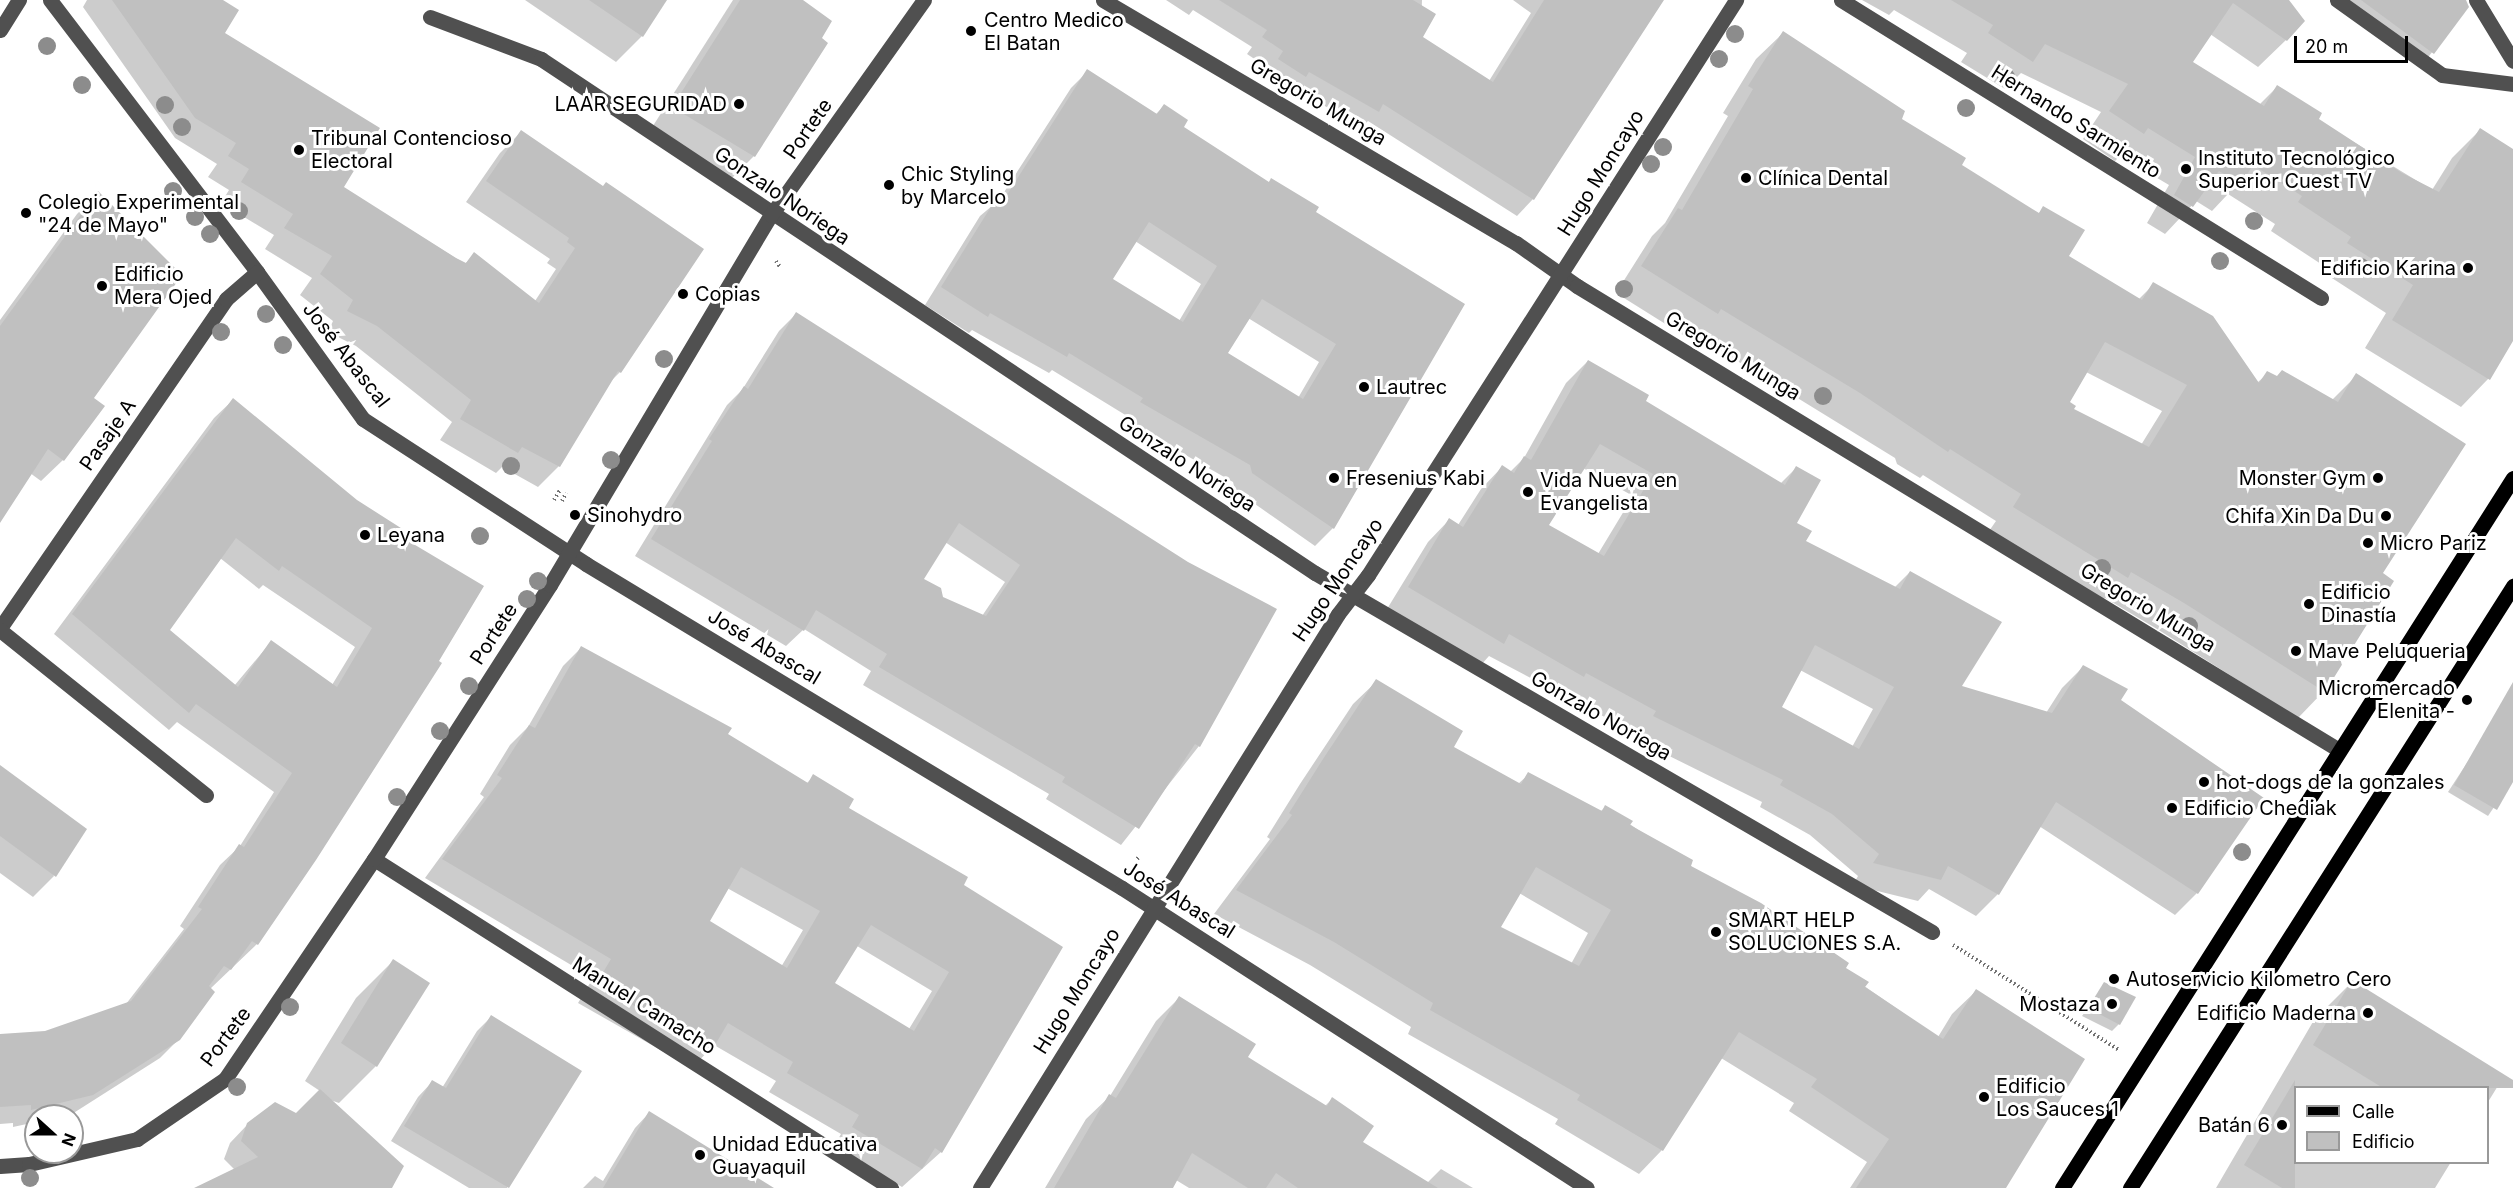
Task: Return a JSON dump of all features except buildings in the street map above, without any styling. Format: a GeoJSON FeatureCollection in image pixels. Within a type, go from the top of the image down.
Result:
{"type":"FeatureCollection","features":[{"type":"Feature","properties":{"kind":"main road"},"geometry":{"type":"LineString","coordinates":[[2062,1188],[2513,477]]}},
{"type":"Feature","properties":{"kind":"main road"},"geometry":{"type":"LineString","coordinates":[[2130,1188],[2513,586]]}},
{"type":"Feature","properties":{"kind":"street"},"geometry":{"type":"LineString","coordinates":[[0,30],[19,0]]}},
{"type":"Feature","properties":{"kind":"street","name":"José Abascal"},"geometry":{"type":"LineString","coordinates":[[50,0],[257,272],[363,419],[569,553],[1155,909],[1587,1188]]}},
{"type":"Feature","properties":{"kind":"street","name":"Portete"},"geometry":{"type":"LineString","coordinates":[[0,1166],[29,1164],[137,1139],[225,1079],[374,860],[569,553],[771,215],[924,0]]}},
{"type":"Feature","properties":{"kind":"street","name":"Gregorio Munga"},"geometry":{"type":"LineString","coordinates":[[1103,0],[1516,243],[1562,276],[2339,750]]}},
{"type":"Feature","properties":{"kind":"street","name":"Hugo Moncayo"},"geometry":{"type":"LineString","coordinates":[[980,1188],[1352,595],[1562,276],[1736,0]]}},
{"type":"Feature","properties":{"kind":"street","name":"Hernando Sarmiento"},"geometry":{"type":"LineString","coordinates":[[1841,0],[2321,298]]}},
{"type":"Feature","properties":{"kind":"street"},"geometry":{"type":"LineString","coordinates":[[2337,0],[2442,75],[2513,84]]}},
{"type":"Feature","properties":{"kind":"street"},"geometry":{"type":"LineString","coordinates":[[2476,0],[2513,61]]}},
{"type":"Feature","properties":{"kind":"street","name":"Gonzalo Noriega"},"geometry":{"type":"LineString","coordinates":[[430,17],[541,59],[771,215],[1352,595],[1932,932]]}},
{"type":"Feature","properties":{"kind":"street","name":"Pasaje A"},"geometry":{"type":"LineString","coordinates":[[0,629],[226,299],[257,272]]}},
{"type":"Feature","properties":{"kind":"street"},"geometry":{"type":"LineString","coordinates":[[0,629],[206,795]]}},
{"type":"Feature","properties":{"kind":"street","name":"Manuel Camacho"},"geometry":{"type":"LineString","coordinates":[[374,860],[891,1188]]}},
{"type":"Feature","properties":{"kind":"path"},"geometry":{"type":"LineString","coordinates":[[776,261],[780,267]]}},
{"type":"Feature","properties":{"kind":"path"},"geometry":{"type":"LineString","coordinates":[[554,500],[560,490]]}},
{"type":"Feature","properties":{"kind":"path"},"geometry":{"type":"LineString","coordinates":[[562,501],[566,493]]}},
{"type":"Feature","properties":{"kind":"path"},"geometry":{"type":"LineString","coordinates":[[1932,932],[2140,1064]]}},
{"type":"Feature","properties":{"kind":"place","name":"Centro Medico El Batan"},"geometry":{"type":"Point","coordinates":[971,31]}},
{"type":"Feature","properties":{"kind":"place","name":"LAAR SEGURIDAD"},"geometry":{"type":"Point","coordinates":[739,104]}},
{"type":"Feature","properties":{"kind":"place","name":"Tribunal Contencioso Electoral"},"geometry":{"type":"Point","coordinates":[299,150]}},
{"type":"Feature","properties":{"kind":"place","name":"Instituto Tecnológico Superior Cuest TV"},"geometry":{"type":"Point","coordinates":[2186,169]}},
{"type":"Feature","properties":{"kind":"place","name":"Clínica Dental"},"geometry":{"type":"Point","coordinates":[1746,178]}},
{"type":"Feature","properties":{"kind":"place","name":"Chic Styling by Marcelo"},"geometry":{"type":"Point","coordinates":[889,185]}},
{"type":"Feature","properties":{"kind":"place","name":"Colegio Experimental \"24 de Mayo\""},"geometry":{"type":"Point","coordinates":[26,213]}},
{"type":"Feature","properties":{"kind":"place","name":"Edificio Karina"},"geometry":{"type":"Point","coordinates":[2468,268]}},
{"type":"Feature","properties":{"kind":"place","name":"Edificio Mera Ojed"},"geometry":{"type":"Point","coordinates":[102,286]}},
{"type":"Feature","properties":{"kind":"place","name":"Copias"},"geometry":{"type":"Point","coordinates":[683,294]}},
{"type":"Feature","properties":{"kind":"place","name":"Lautrec"},"geometry":{"type":"Point","coordinates":[1364,387]}},
{"type":"Feature","properties":{"kind":"place","name":"Fresenius Kabi"},"geometry":{"type":"Point","coordinates":[1334,478]}},
{"type":"Feature","properties":{"kind":"place","name":"Monster Gym"},"geometry":{"type":"Point","coordinates":[2378,478]}},
{"type":"Feature","properties":{"kind":"place","name":"Vida Nueva en Evangelista"},"geometry":{"type":"Point","coordinates":[1528,492]}},
{"type":"Feature","properties":{"kind":"place","name":"Sinohydro"},"geometry":{"type":"Point","coordinates":[575,515]}},
{"type":"Feature","properties":{"kind":"place","name":"Chifa Xin Da Du"},"geometry":{"type":"Point","coordinates":[2386,516]}},
{"type":"Feature","properties":{"kind":"place","name":"Leyana"},"geometry":{"type":"Point","coordinates":[365,535]}},
{"type":"Feature","properties":{"kind":"place","name":"Micro Pariz"},"geometry":{"type":"Point","coordinates":[2368,543]}},
{"type":"Feature","properties":{"kind":"place","name":"Edificio Dinastía"},"geometry":{"type":"Point","coordinates":[2309,604]}},
{"type":"Feature","properties":{"kind":"place","name":"Mave Peluqueria"},"geometry":{"type":"Point","coordinates":[2296,651]}},
{"type":"Feature","properties":{"kind":"place","name":"Micromercado Elenita -"},"geometry":{"type":"Point","coordinates":[2467,700]}},
{"type":"Feature","properties":{"kind":"place","name":"hot-dogs de la gonzales"},"geometry":{"type":"Point","coordinates":[2204,782]}},
{"type":"Feature","properties":{"kind":"place","name":"Edificio Chediak"},"geometry":{"type":"Point","coordinates":[2172,808]}},
{"type":"Feature","properties":{"kind":"place","name":"SMART HELP SOLUCIONES S.A."},"geometry":{"type":"Point","coordinates":[1716,932]}},
{"type":"Feature","properties":{"kind":"place","name":"Autoservicio Kilometro Cero"},"geometry":{"type":"Point","coordinates":[2114,979]}},
{"type":"Feature","properties":{"kind":"place","name":"Mostaza"},"geometry":{"type":"Point","coordinates":[2112,1004]}},
{"type":"Feature","properties":{"kind":"place","name":"Edificio Maderna"},"geometry":{"type":"Point","coordinates":[2368,1013]}},
{"type":"Feature","properties":{"kind":"place","name":"Edificio Los Sauces 1"},"geometry":{"type":"Point","coordinates":[1984,1097]}},
{"type":"Feature","properties":{"kind":"place","name":"Batán 6"},"geometry":{"type":"Point","coordinates":[2282,1125]}},
{"type":"Feature","properties":{"kind":"place","name":"Unidad Educativa Guayaquil"},"geometry":{"type":"Point","coordinates":[700,1155]}}]}
